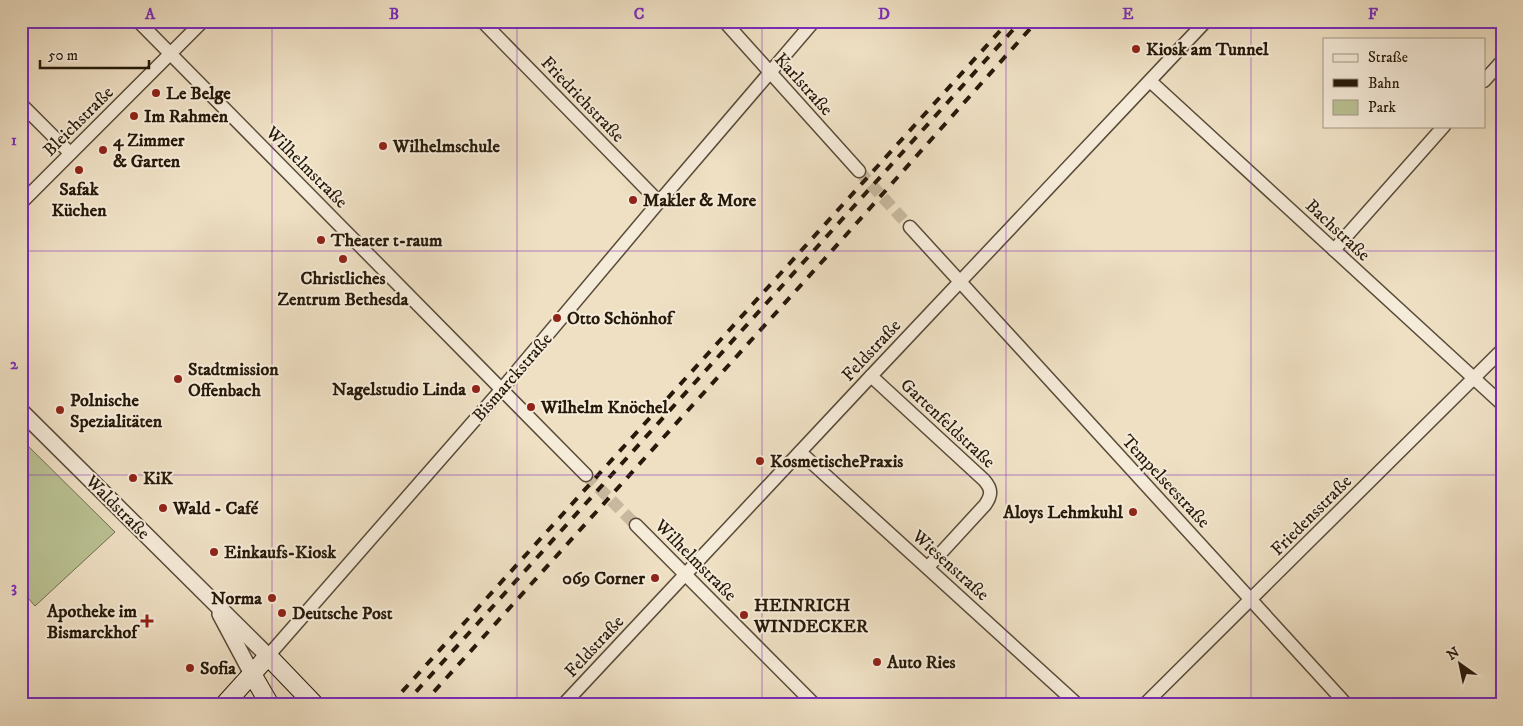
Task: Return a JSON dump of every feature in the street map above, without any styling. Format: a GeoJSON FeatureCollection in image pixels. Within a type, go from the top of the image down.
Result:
{"type":"FeatureCollection","features":[{"type":"Feature","properties":{"kind":"main road","name":"Bismarckstraße"},"geometry":{"type":"LineString","coordinates":[[224,705],[268,656]]}},
{"type":"Feature","properties":{"kind":"main road","name":"Waldstraße"},"geometry":{"type":"LineString","coordinates":[[268,656],[315,705]]}},
{"type":"Feature","properties":{"kind":"main road","name":"Waldstraße"},"geometry":{"type":"LineString","coordinates":[[252,674],[270,705]]}},
{"type":"Feature","properties":{"kind":"street","name":"Wilhelmstraße"},"geometry":{"type":"LineString","coordinates":[[138,21],[586,476]]}},
{"type":"Feature","properties":{"kind":"street","name":"Bleichstraße"},"geometry":{"type":"LineString","coordinates":[[21,203],[203,21]]}},
{"type":"Feature","properties":{"kind":"street","name":"Friedrichstraße"},"geometry":{"type":"LineString","coordinates":[[482,21],[659,202]]}},
{"type":"Feature","properties":{"kind":"street","name":"Karlstraße"},"geometry":{"type":"LineString","coordinates":[[724,21],[859,171]]}},
{"type":"Feature","properties":{"kind":"street","name":"Bismarckstraße"},"geometry":{"type":"LineString","coordinates":[[268,656],[501,390],[814,21]]}},
{"type":"Feature","properties":{"kind":"street","name":"Feldstraße"},"geometry":{"type":"LineString","coordinates":[[563,705],[1206,21]]}},
{"type":"Feature","properties":{"kind":"street"},"geometry":{"type":"LineString","coordinates":[[1486,79],[1502,61]]}},
{"type":"Feature","properties":{"kind":"street","name":"Bachstraße"},"geometry":{"type":"LineString","coordinates":[[1150,81],[1502,404]]}},
{"type":"Feature","properties":{"kind":"street"},"geometry":{"type":"LineString","coordinates":[[21,104],[70,153]]}},
{"type":"Feature","properties":{"kind":"street"},"geometry":{"type":"LineString","coordinates":[[1334,250],[1442,128]]}},
{"type":"Feature","properties":{"kind":"street"},"geometry":{"type":"LineString","coordinates":[[910,227],[960,282]]}},
{"type":"Feature","properties":{"kind":"street","name":"Tempelseestraße"},"geometry":{"type":"LineString","coordinates":[[960,282],[1347,705]]}},
{"type":"Feature","properties":{"kind":"street","name":"Friedensstraße"},"geometry":{"type":"LineString","coordinates":[[1144,705],[1502,350]]}},
{"type":"Feature","properties":{"kind":"street","name":"Gartenfeldstraße"},"geometry":{"type":"LineString","coordinates":[[871,376],[990,487],[990,494],[986,505],[928,567]]}},
{"type":"Feature","properties":{"kind":"street","name":"Waldstraße"},"geometry":{"type":"LineString","coordinates":[[21,411],[214,604],[246,632],[268,656]]}},
{"type":"Feature","properties":{"kind":"street","name":"Wiesenstraße"},"geometry":{"type":"LineString","coordinates":[[800,452],[1078,705]]}},
{"type":"Feature","properties":{"kind":"street","name":"Wilhelmstraße"},"geometry":{"type":"LineString","coordinates":[[636,525],[815,705]]}},
{"type":"Feature","properties":{"kind":"street","name":"Waldstraße"},"geometry":{"type":"LineString","coordinates":[[214,604],[252,674]]}},
{"type":"Feature","properties":{"kind":"green space"},"geometry":{"type":"Polygon","coordinates":[[[21,439],[115,532],[35,606],[21,590],[21,439]]]}},
{"type":"Feature","properties":{"kind":"tunnel"},"geometry":{"type":"LineString","coordinates":[[859,171],[910,227]]}},
{"type":"Feature","properties":{"kind":"tunnel"},"geometry":{"type":"LineString","coordinates":[[586,475],[636,525]]}},
{"type":"Feature","properties":{"kind":"railway"},"geometry":{"type":"LineString","coordinates":[[390,705],[1009,21]]}},
{"type":"Feature","properties":{"kind":"railway"},"geometry":{"type":"LineString","coordinates":[[404,705],[1021,21]]}},
{"type":"Feature","properties":{"kind":"railway"},"geometry":{"type":"LineString","coordinates":[[422,705],[1037,21]]}},
{"type":"Feature","properties":{"kind":"place","name":"Kiosk am Tunnel"},"geometry":{"type":"Point","coordinates":[1136,49]}},
{"type":"Feature","properties":{"kind":"place","name":"Le Belge"},"geometry":{"type":"Point","coordinates":[156,93]}},
{"type":"Feature","properties":{"kind":"place","name":"Im Rahmen"},"geometry":{"type":"Point","coordinates":[134,116]}},
{"type":"Feature","properties":{"kind":"place","name":"Wilhelmschule"},"geometry":{"type":"Point","coordinates":[383,146]}},
{"type":"Feature","properties":{"kind":"place","name":"4 Zimmer & Garten"},"geometry":{"type":"Point","coordinates":[103,150]}},
{"type":"Feature","properties":{"kind":"place","name":"Safak Küchen"},"geometry":{"type":"Point","coordinates":[79,170]}},
{"type":"Feature","properties":{"kind":"place","name":"Makler & More"},"geometry":{"type":"Point","coordinates":[633,200]}},
{"type":"Feature","properties":{"kind":"place","name":"Theater t-raum"},"geometry":{"type":"Point","coordinates":[321,240]}},
{"type":"Feature","properties":{"kind":"place","name":"Christliches Zentrum Bethesda"},"geometry":{"type":"Point","coordinates":[343,259]}},
{"type":"Feature","properties":{"kind":"place","name":"Otto Schönhof"},"geometry":{"type":"Point","coordinates":[557,318]}},
{"type":"Feature","properties":{"kind":"place","name":"Stadtmission Offenbach"},"geometry":{"type":"Point","coordinates":[178,379]}},
{"type":"Feature","properties":{"kind":"place","name":"Nagelstudio Linda"},"geometry":{"type":"Point","coordinates":[476,389]}},
{"type":"Feature","properties":{"kind":"place","name":"Wilhelm Knöchel"},"geometry":{"type":"Point","coordinates":[531,407]}},
{"type":"Feature","properties":{"kind":"place","name":"Polnische Spezialitäten"},"geometry":{"type":"Point","coordinates":[60,410]}},
{"type":"Feature","properties":{"kind":"place","name":"KosmetischePraxis"},"geometry":{"type":"Point","coordinates":[760,461]}},
{"type":"Feature","properties":{"kind":"place","name":"KiK"},"geometry":{"type":"Point","coordinates":[133,478]}},
{"type":"Feature","properties":{"kind":"place","name":"Wald - Café"},"geometry":{"type":"Point","coordinates":[163,508]}},
{"type":"Feature","properties":{"kind":"place","name":"Aloys Lehmkuhl"},"geometry":{"type":"Point","coordinates":[1133,512]}},
{"type":"Feature","properties":{"kind":"place","name":"Einkaufs-Kiosk"},"geometry":{"type":"Point","coordinates":[214,552]}},
{"type":"Feature","properties":{"kind":"place","name":"069 Corner"},"geometry":{"type":"Point","coordinates":[655,578]}},
{"type":"Feature","properties":{"kind":"place","name":"Norma"},"geometry":{"type":"Point","coordinates":[272,598]}},
{"type":"Feature","properties":{"kind":"place","name":"Deutsche Post"},"geometry":{"type":"Point","coordinates":[282,613]}},
{"type":"Feature","properties":{"kind":"place","name":"HEINRICH WINDECKER"},"geometry":{"type":"Point","coordinates":[744,615]}},
{"type":"Feature","properties":{"kind":"place","name":"Apotheke im Bismarckhof"},"geometry":{"type":"Point","coordinates":[147,621]}},
{"type":"Feature","properties":{"kind":"place","name":"Auto Ries"},"geometry":{"type":"Point","coordinates":[877,662]}},
{"type":"Feature","properties":{"kind":"place","name":"Sofia"},"geometry":{"type":"Point","coordinates":[190,668]}}]}
